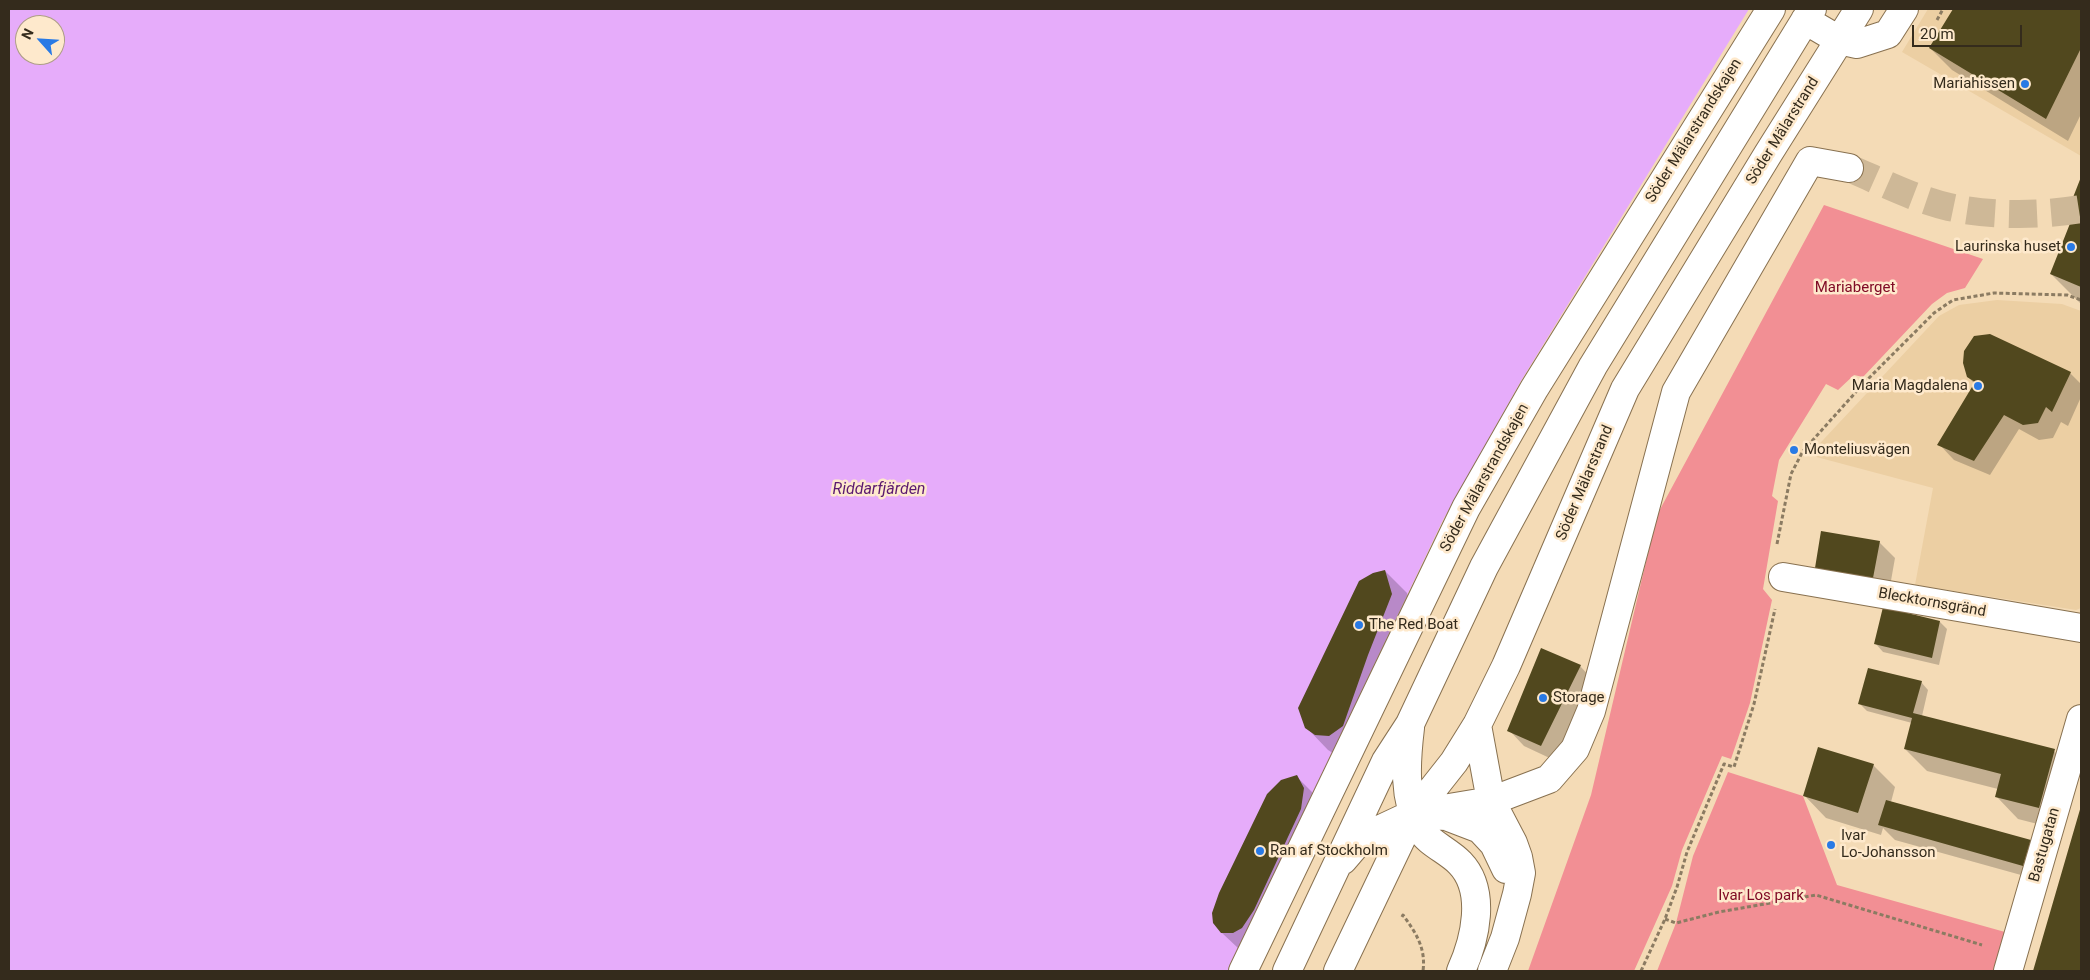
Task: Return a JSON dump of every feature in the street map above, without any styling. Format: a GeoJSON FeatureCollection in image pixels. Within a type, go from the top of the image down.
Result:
{"type":"FeatureCollection","features":[{"type":"Feature","properties":{"kind":"street","name":"Söder Mälarstrandskajen"},"geometry":{"type":"LineString","coordinates":[[1243,971],[1466,508],[1534,389],[1771,9]]}},
{"type":"Feature","properties":{"kind":"street","name":"Söder Mälarstrand"},"geometry":{"type":"LineString","coordinates":[[1338,971],[1413,814],[1454,762],[1477,725],[1506,666],[1625,389],[1859,9]]}},
{"type":"Feature","properties":{"kind":"street"},"geometry":{"type":"LineString","coordinates":[[1288,971],[1386,761],[1410,724],[1484,567],[1593,366],[1809,14],[1839,40],[1857,44],[1888,34],[1904,9]]}},
{"type":"Feature","properties":{"kind":"street"},"geometry":{"type":"LineString","coordinates":[[1338,865],[1355,846],[1381,829],[1413,814],[1491,801],[1549,779],[1576,749],[1590,711],[1676,392],[1810,161],[1849,168]]}},
{"type":"Feature","properties":{"kind":"street","name":"Blecktornsgränd"},"geometry":{"type":"LineString","coordinates":[[1783,577],[2081,628]]}},
{"type":"Feature","properties":{"kind":"street","name":"Bastugatan"},"geometry":{"type":"LineString","coordinates":[[2011,963],[2081,719]]}},
{"type":"Feature","properties":{"kind":"street"},"geometry":{"type":"LineString","coordinates":[[1410,724],[1406,780],[1413,814],[1421,831],[1461,863],[1472,881],[1476,904],[1473,933],[1461,971]]}},
{"type":"Feature","properties":{"kind":"street"},"geometry":{"type":"LineString","coordinates":[[1477,725],[1491,801],[1518,857],[1521,873],[1504,938],[1492,971]]}},
{"type":"Feature","properties":{"kind":"street"},"geometry":{"type":"LineString","coordinates":[[1413,814],[1446,816],[1480,829],[1494,844],[1503,859],[1507,874],[1510,915]]}},
{"type":"Feature","properties":{"kind":"path"},"geometry":{"type":"LineString","coordinates":[[1665,919],[1676,923],[1719,912],[1816,895],[2011,963]]}},
{"type":"Feature","properties":{"kind":"path"},"geometry":{"type":"LineString","coordinates":[[1403,916],[1416,933],[1423,949],[1423,971]]}},
{"type":"Feature","properties":{"kind":"shaded area","name":"Mariahissen"},"geometry":{"type":"Polygon","coordinates":[[[1928,9],[2081,9],[2081,156],[1902,52],[1928,9]]]}},
{"type":"Feature","properties":{"kind":"shaded area","name":"Maria Magdalena"},"geometry":{"type":"Polygon","coordinates":[[[1997,300],[2062,304],[2081,311],[2081,608],[2076,610],[1915,585],[1933,488],[1809,455],[1939,316],[1959,305],[1997,300]]]}},
{"type":"Feature","properties":{"kind":"green space","name":"Mariaberget"},"geometry":{"type":"Polygon","coordinates":[[[1824,205],[1983,259],[1965,288],[1947,293],[1932,304],[1863,377],[1854,375],[1838,390],[1826,384],[1779,460],[1772,496],[1778,501],[1763,589],[1772,600],[1750,703],[1731,759],[1722,756],[1682,850],[1672,886],[1634,971],[1528,971],[1591,795],[1657,515],[1824,205]]]}},
{"type":"Feature","properties":{"kind":"green space","name":"Ivar Los park"},"geometry":{"type":"Polygon","coordinates":[[[1728,772],[1803,796],[1837,885],[2005,932],[1994,971],[1657,971],[1676,923],[1693,856],[1728,772]]]}},
{"type":"Feature","properties":{"kind":"water","name":"Riddarfjärden"},"geometry":{"type":"Polygon","coordinates":[[[9,9],[1749,9],[1521,381],[1443,520],[1228,971],[9,971],[9,9]]]}},
{"type":"Feature","properties":{"kind":"building","name":"Mariahissen"},"geometry":{"type":"Polygon","coordinates":[[[1953,9],[2081,9],[2081,48],[2046,119],[1929,48],[1953,9]]]}},
{"type":"Feature","properties":{"kind":"building","name":"Laurinska huset"},"geometry":{"type":"Polygon","coordinates":[[[2081,177],[2081,287],[2050,274],[2071,221],[2065,218],[2081,177]]]}},
{"type":"Feature","properties":{"kind":"building"},"geometry":{"type":"Polygon","coordinates":[[[1990,334],[2071,372],[2052,412],[2046,407],[2038,423],[2023,425],[2004,415],[1974,461],[1937,445],[1975,382],[1967,377],[1963,363],[1964,351],[1974,336],[1990,334]]]}},
{"type":"Feature","properties":{"kind":"building"},"geometry":{"type":"Polygon","coordinates":[[[1821,531],[1880,541],[1873,578],[1815,568],[1821,531]]]}},
{"type":"Feature","properties":{"kind":"building","name":"The Red Boat"},"geometry":{"type":"Polygon","coordinates":[[[1385,570],[1392,594],[1343,726],[1329,736],[1315,735],[1305,728],[1298,708],[1359,581],[1373,573],[1385,570]]]}},
{"type":"Feature","properties":{"kind":"building"},"geometry":{"type":"Polygon","coordinates":[[[1883,607],[1940,621],[1932,658],[1874,644],[1883,607]]]}},
{"type":"Feature","properties":{"kind":"building","name":"Storage"},"geometry":{"type":"Polygon","coordinates":[[[1541,648],[1581,665],[1541,746],[1507,731],[1541,648]]]}},
{"type":"Feature","properties":{"kind":"building"},"geometry":{"type":"Polygon","coordinates":[[[1868,668],[1922,681],[1913,713],[2055,749],[2039,808],[1995,797],[2001,774],[1904,749],[1912,718],[1858,704],[1868,668]]]}},
{"type":"Feature","properties":{"kind":"building"},"geometry":{"type":"Polygon","coordinates":[[[1818,747],[1874,764],[1858,813],[1803,796],[1818,747]]]}},
{"type":"Feature","properties":{"kind":"building","name":"Ran af Stockholm"},"geometry":{"type":"Polygon","coordinates":[[[1297,775],[1304,788],[1301,809],[1254,910],[1242,928],[1233,933],[1221,933],[1213,923],[1212,913],[1219,893],[1267,794],[1281,780],[1297,775]]]}},
{"type":"Feature","properties":{"kind":"building"},"geometry":{"type":"Polygon","coordinates":[[[1886,800],[2031,840],[2023,866],[1878,825],[1886,800]]]}},
{"type":"Feature","properties":{"kind":"building"},"geometry":{"type":"Polygon","coordinates":[[[2081,806],[2081,971],[2033,971],[2081,806]]]}},
{"type":"Feature","properties":{"kind":"tunnel"},"geometry":{"type":"LineString","coordinates":[[1849,168],[1924,200],[1965,210],[2015,214],[2081,209]]}},
{"type":"Feature","properties":{"kind":"place","name":"Mariahissen"},"geometry":{"type":"Point","coordinates":[2025,84]}},
{"type":"Feature","properties":{"kind":"place","name":"Laurinska huset"},"geometry":{"type":"Point","coordinates":[2071,247]}},
{"type":"Feature","properties":{"kind":"place","name":"Maria Magdalena"},"geometry":{"type":"Point","coordinates":[1978,386]}},
{"type":"Feature","properties":{"kind":"place","name":"Monteliusvägen"},"geometry":{"type":"Point","coordinates":[1794,450]}},
{"type":"Feature","properties":{"kind":"place","name":"The Red Boat"},"geometry":{"type":"Point","coordinates":[1359,625]}},
{"type":"Feature","properties":{"kind":"place","name":"Storage"},"geometry":{"type":"Point","coordinates":[1543,698]}},
{"type":"Feature","properties":{"kind":"place","name":"Ivar Lo-Johansson"},"geometry":{"type":"Point","coordinates":[1831,845]}},
{"type":"Feature","properties":{"kind":"place","name":"Ran af Stockholm"},"geometry":{"type":"Point","coordinates":[1260,851]}}]}
